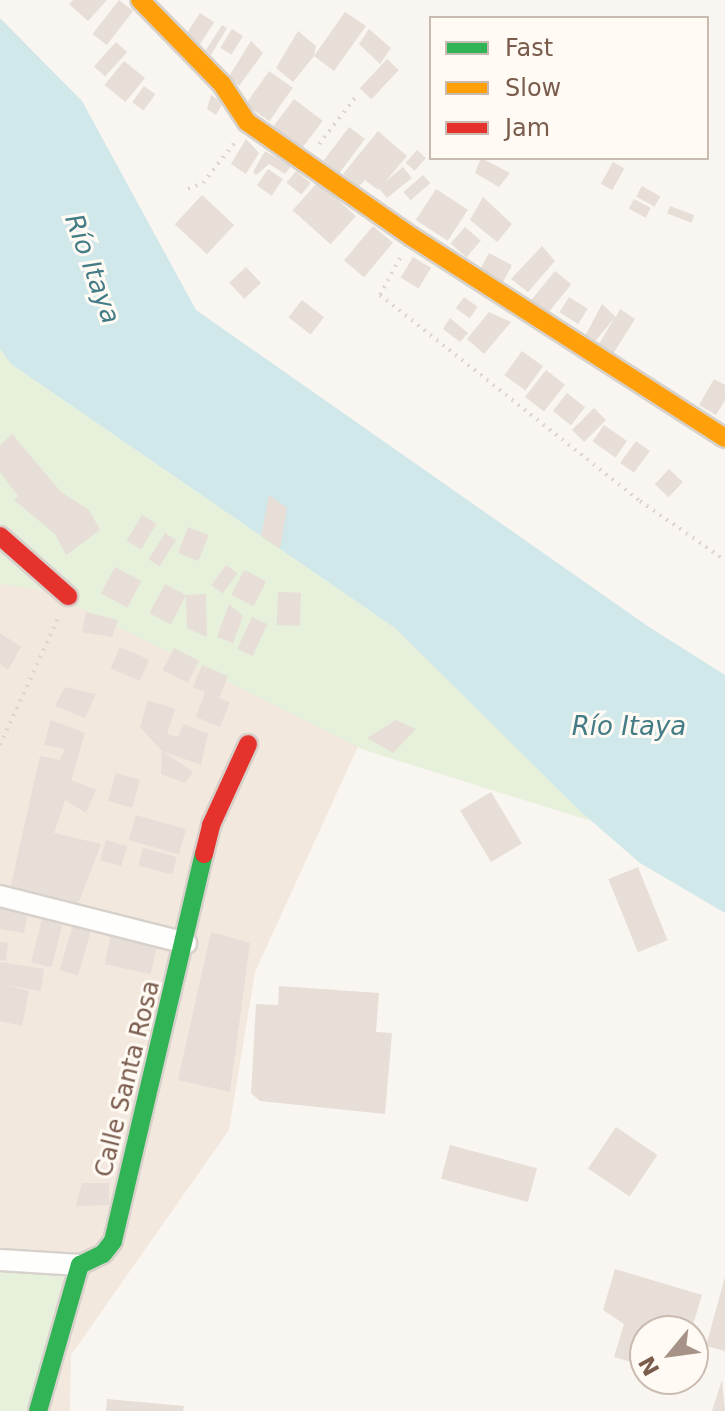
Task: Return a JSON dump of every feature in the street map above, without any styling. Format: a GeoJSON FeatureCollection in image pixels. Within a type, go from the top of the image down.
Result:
{"type":"FeatureCollection","features":[{"type":"Feature","properties":{"kind":"street"},"geometry":{"type":"LineString","coordinates":[[140,0],[222,84],[247,122],[412,237],[725,438]]}},
{"type":"Feature","properties":{"kind":"street"},"geometry":{"type":"LineString","coordinates":[[0,536],[68,596]]}},
{"type":"Feature","properties":{"kind":"street","name":"Calle Santa Rosa"},"geometry":{"type":"LineString","coordinates":[[80,1265],[103,1254],[113,1241],[186,943],[211,825],[248,744]]}},
{"type":"Feature","properties":{"kind":"street"},"geometry":{"type":"LineString","coordinates":[[0,896],[186,943]]}},
{"type":"Feature","properties":{"kind":"street"},"geometry":{"type":"LineString","coordinates":[[0,1260],[80,1265],[38,1411]]}},
{"type":"Feature","properties":{"kind":"path"},"geometry":{"type":"LineString","coordinates":[[306,162],[358,94]]}},
{"type":"Feature","properties":{"kind":"path"},"geometry":{"type":"LineString","coordinates":[[188,189],[203,183],[247,122]]}},
{"type":"Feature","properties":{"kind":"path"},"geometry":{"type":"LineString","coordinates":[[412,237],[380,295],[640,501],[725,560]]}},
{"type":"Feature","properties":{"kind":"path"},"geometry":{"type":"LineString","coordinates":[[0,745],[68,596]]}},
{"type":"Feature","properties":{"kind":"shaded area"},"geometry":{"type":"Polygon","coordinates":[[[0,415],[382,694],[255,972],[229,1130],[71,1355],[70,1411],[0,1411],[0,415]]]}},
{"type":"Feature","properties":{"kind":"green space"},"geometry":{"type":"Polygon","coordinates":[[[0,349],[11,364],[395,628],[591,821],[364,750],[44,590],[0,584],[0,349]]]}},
{"type":"Feature","properties":{"kind":"green space"},"geometry":{"type":"Polygon","coordinates":[[[0,1268],[65,1272],[27,1411],[0,1411],[0,1268]]]}},
{"type":"Feature","properties":{"kind":"water","name":"Río Itaya"},"geometry":{"type":"Polygon","coordinates":[[[0,18],[82,101],[196,310],[649,627],[725,675],[725,913],[640,863],[580,811],[395,628],[11,364],[0,349],[0,18]]]}},
{"type":"Feature","properties":{"kind":"building"},"geometry":{"type":"Polygon","coordinates":[[[73,0],[107,0],[88,21],[69,4],[73,0]]]}},
{"type":"Feature","properties":{"kind":"building"},"geometry":{"type":"Polygon","coordinates":[[[119,0],[133,11],[107,45],[93,34],[119,0]]]}},
{"type":"Feature","properties":{"kind":"building"},"geometry":{"type":"Polygon","coordinates":[[[345,12],[366,26],[334,71],[314,56],[345,12]]]}},
{"type":"Feature","properties":{"kind":"building"},"geometry":{"type":"Polygon","coordinates":[[[200,13],[214,22],[198,47],[184,38],[200,13]]]}},
{"type":"Feature","properties":{"kind":"building"},"geometry":{"type":"Polygon","coordinates":[[[222,25],[227,28],[211,55],[206,50],[222,25]]]}},
{"type":"Feature","properties":{"kind":"building"},"geometry":{"type":"Polygon","coordinates":[[[232,29],[243,36],[231,55],[220,48],[232,29]]]}},
{"type":"Feature","properties":{"kind":"building"},"geometry":{"type":"Polygon","coordinates":[[[369,29],[391,48],[380,64],[359,44],[369,29]]]}},
{"type":"Feature","properties":{"kind":"building"},"geometry":{"type":"Polygon","coordinates":[[[298,31],[316,46],[314,56],[293,82],[276,68],[298,31]]]}},
{"type":"Feature","properties":{"kind":"building"},"geometry":{"type":"Polygon","coordinates":[[[251,41],[263,53],[239,86],[228,78],[251,41]]]}},
{"type":"Feature","properties":{"kind":"building"},"geometry":{"type":"Polygon","coordinates":[[[116,42],[127,52],[105,77],[94,67],[116,42]]]}},
{"type":"Feature","properties":{"kind":"building"},"geometry":{"type":"Polygon","coordinates":[[[387,59],[399,70],[371,99],[360,88],[387,59]]]}},
{"type":"Feature","properties":{"kind":"building"},"geometry":{"type":"Polygon","coordinates":[[[124,61],[145,78],[125,102],[104,85],[124,61]]]}},
{"type":"Feature","properties":{"kind":"building"},"geometry":{"type":"Polygon","coordinates":[[[269,71],[293,88],[269,121],[245,105],[269,71]]]}},
{"type":"Feature","properties":{"kind":"building"},"geometry":{"type":"Polygon","coordinates":[[[144,86],[155,94],[144,110],[132,102],[144,86]]]}},
{"type":"Feature","properties":{"kind":"building"},"geometry":{"type":"Polygon","coordinates":[[[211,95],[223,103],[216,115],[207,109],[211,95]]]}},
{"type":"Feature","properties":{"kind":"building"},"geometry":{"type":"Polygon","coordinates":[[[294,99],[323,121],[302,149],[273,127],[294,99]]]}},
{"type":"Feature","properties":{"kind":"building"},"geometry":{"type":"Polygon","coordinates":[[[349,127],[365,139],[340,173],[324,161],[349,127]]]}},
{"type":"Feature","properties":{"kind":"building"},"geometry":{"type":"Polygon","coordinates":[[[378,131],[407,156],[378,190],[365,180],[359,186],[343,174],[378,131]]]}},
{"type":"Feature","properties":{"kind":"building"},"geometry":{"type":"Polygon","coordinates":[[[246,139],[259,153],[246,174],[231,164],[246,139]]]}},
{"type":"Feature","properties":{"kind":"building"},"geometry":{"type":"Polygon","coordinates":[[[417,150],[426,158],[415,171],[406,163],[417,150]]]}},
{"type":"Feature","properties":{"kind":"building"},"geometry":{"type":"Polygon","coordinates":[[[265,151],[291,166],[285,174],[269,164],[256,175],[253,172],[265,151]]]}},
{"type":"Feature","properties":{"kind":"building"},"geometry":{"type":"Polygon","coordinates":[[[480,160],[485,160],[510,173],[499,187],[475,173],[480,160]]]}},
{"type":"Feature","properties":{"kind":"building"},"geometry":{"type":"Polygon","coordinates":[[[613,162],[624,168],[612,190],[601,184],[613,162]]]}},
{"type":"Feature","properties":{"kind":"building"},"geometry":{"type":"Polygon","coordinates":[[[403,167],[412,178],[387,198],[378,187],[403,167]]]}},
{"type":"Feature","properties":{"kind":"building"},"geometry":{"type":"Polygon","coordinates":[[[268,169],[283,179],[272,196],[257,186],[268,169]]]}},
{"type":"Feature","properties":{"kind":"building"},"geometry":{"type":"Polygon","coordinates":[[[296,171],[311,183],[301,195],[287,183],[296,171]]]}},
{"type":"Feature","properties":{"kind":"building"},"geometry":{"type":"Polygon","coordinates":[[[423,175],[430,183],[411,200],[403,192],[423,175]]]}},
{"type":"Feature","properties":{"kind":"building"},"geometry":{"type":"Polygon","coordinates":[[[318,182],[356,216],[330,244],[293,210],[318,182]]]}},
{"type":"Feature","properties":{"kind":"building"},"geometry":{"type":"Polygon","coordinates":[[[642,186],[660,196],[655,207],[636,196],[642,186]]]}},
{"type":"Feature","properties":{"kind":"building"},"geometry":{"type":"Polygon","coordinates":[[[436,189],[468,210],[448,241],[416,220],[436,189]]]}},
{"type":"Feature","properties":{"kind":"building"},"geometry":{"type":"Polygon","coordinates":[[[202,195],[234,225],[207,254],[175,224],[202,195]]]}},
{"type":"Feature","properties":{"kind":"building"},"geometry":{"type":"Polygon","coordinates":[[[483,197],[512,224],[497,242],[470,220],[483,197]]]}},
{"type":"Feature","properties":{"kind":"building"},"geometry":{"type":"Polygon","coordinates":[[[634,199],[651,208],[646,218],[629,209],[634,199]]]}},
{"type":"Feature","properties":{"kind":"building"},"geometry":{"type":"Polygon","coordinates":[[[670,206],[694,215],[691,223],[667,213],[670,206]]]}},
{"type":"Feature","properties":{"kind":"building"},"geometry":{"type":"Polygon","coordinates":[[[373,226],[393,243],[364,277],[344,260],[373,226]]]}},
{"type":"Feature","properties":{"kind":"building"},"geometry":{"type":"Polygon","coordinates":[[[465,227],[481,241],[466,257],[451,244],[465,227]]]}},
{"type":"Feature","properties":{"kind":"building"},"geometry":{"type":"Polygon","coordinates":[[[542,246],[555,261],[528,292],[511,279],[542,246]]]}},
{"type":"Feature","properties":{"kind":"building"},"geometry":{"type":"Polygon","coordinates":[[[489,253],[512,265],[503,283],[480,271],[489,253]]]}},
{"type":"Feature","properties":{"kind":"building"},"geometry":{"type":"Polygon","coordinates":[[[413,257],[431,268],[419,288],[401,278],[413,257]]]}},
{"type":"Feature","properties":{"kind":"building"},"geometry":{"type":"Polygon","coordinates":[[[246,267],[261,283],[244,299],[229,283],[246,267]]]}},
{"type":"Feature","properties":{"kind":"building"},"geometry":{"type":"Polygon","coordinates":[[[555,271],[571,284],[546,315],[530,302],[555,271]]]}},
{"type":"Feature","properties":{"kind":"building"},"geometry":{"type":"Polygon","coordinates":[[[464,297],[478,307],[470,318],[456,308],[464,297]]]}},
{"type":"Feature","properties":{"kind":"building"},"geometry":{"type":"Polygon","coordinates":[[[569,297],[588,309],[578,324],[559,312],[569,297]]]}},
{"type":"Feature","properties":{"kind":"building"},"geometry":{"type":"Polygon","coordinates":[[[302,300],[324,317],[311,335],[288,317],[302,300]]]}},
{"type":"Feature","properties":{"kind":"building"},"geometry":{"type":"Polygon","coordinates":[[[602,304],[616,317],[620,309],[635,319],[611,357],[597,347],[615,317],[594,343],[584,338],[602,304]]]}},
{"type":"Feature","properties":{"kind":"building"},"geometry":{"type":"Polygon","coordinates":[[[489,312],[511,322],[484,354],[467,339],[489,312]]]}},
{"type":"Feature","properties":{"kind":"building"},"geometry":{"type":"Polygon","coordinates":[[[450,318],[468,333],[460,342],[443,329],[450,318]]]}},
{"type":"Feature","properties":{"kind":"building"},"geometry":{"type":"Polygon","coordinates":[[[522,351],[543,366],[525,391],[504,375],[522,351]]]}},
{"type":"Feature","properties":{"kind":"building"},"geometry":{"type":"Polygon","coordinates":[[[546,370],[565,385],[544,412],[525,397],[546,370]]]}},
{"type":"Feature","properties":{"kind":"building"},"geometry":{"type":"Polygon","coordinates":[[[714,379],[725,385],[725,400],[716,415],[699,405],[714,379]]]}},
{"type":"Feature","properties":{"kind":"building"},"geometry":{"type":"Polygon","coordinates":[[[567,393],[585,407],[571,425],[553,411],[567,393]]]}},
{"type":"Feature","properties":{"kind":"building"},"geometry":{"type":"Polygon","coordinates":[[[594,408],[606,420],[584,442],[572,430],[594,408]]]}},
{"type":"Feature","properties":{"kind":"building"},"geometry":{"type":"Polygon","coordinates":[[[604,425],[627,441],[615,457],[593,441],[604,425]]]}},
{"type":"Feature","properties":{"kind":"building"},"geometry":{"type":"Polygon","coordinates":[[[12,434],[61,492],[89,510],[100,530],[66,555],[55,534],[14,500],[18,496],[0,472],[0,445],[12,434]]]}},
{"type":"Feature","properties":{"kind":"building"},"geometry":{"type":"Polygon","coordinates":[[[636,441],[650,451],[634,473],[620,463],[636,441]]]}},
{"type":"Feature","properties":{"kind":"building"},"geometry":{"type":"Polygon","coordinates":[[[669,469],[683,482],[669,497],[655,484],[669,469]]]}},
{"type":"Feature","properties":{"kind":"building"},"geometry":{"type":"Polygon","coordinates":[[[269,495],[287,508],[280,549],[261,536],[269,495]]]}},
{"type":"Feature","properties":{"kind":"building"},"geometry":{"type":"Polygon","coordinates":[[[142,515],[157,524],[141,549],[127,541],[142,515]]]}},
{"type":"Feature","properties":{"kind":"building"},"geometry":{"type":"Polygon","coordinates":[[[188,527],[209,535],[199,561],[178,553],[188,527]]]}},
{"type":"Feature","properties":{"kind":"building"},"geometry":{"type":"Polygon","coordinates":[[[165,533],[176,540],[160,566],[149,559],[165,533]]]}},
{"type":"Feature","properties":{"kind":"building"},"geometry":{"type":"Polygon","coordinates":[[[226,565],[237,573],[223,593],[211,585],[226,565]]]}},
{"type":"Feature","properties":{"kind":"building"},"geometry":{"type":"Polygon","coordinates":[[[115,567],[141,581],[127,608],[101,593],[115,567]]]}},
{"type":"Feature","properties":{"kind":"building"},"geometry":{"type":"Polygon","coordinates":[[[244,570],[266,581],[254,606],[231,595],[244,570]]]}},
{"type":"Feature","properties":{"kind":"building"},"geometry":{"type":"Polygon","coordinates":[[[165,584],[186,595],[171,624],[150,613],[165,584]]]}},
{"type":"Feature","properties":{"kind":"building"},"geometry":{"type":"Polygon","coordinates":[[[278,592],[301,593],[300,626],[277,625],[278,592]]]}},
{"type":"Feature","properties":{"kind":"building"},"geometry":{"type":"Polygon","coordinates":[[[206,594],[207,637],[187,628],[186,595],[206,594]]]}},
{"type":"Feature","properties":{"kind":"building"},"geometry":{"type":"Polygon","coordinates":[[[229,604],[243,616],[233,643],[217,637],[229,604]]]}},
{"type":"Feature","properties":{"kind":"building"},"geometry":{"type":"Polygon","coordinates":[[[86,612],[118,620],[112,637],[82,632],[86,612]]]}},
{"type":"Feature","properties":{"kind":"building"},"geometry":{"type":"Polygon","coordinates":[[[252,617],[267,624],[253,656],[237,649],[252,617]]]}},
{"type":"Feature","properties":{"kind":"building"},"geometry":{"type":"Polygon","coordinates":[[[0,633],[21,647],[8,670],[0,664],[0,633]]]}},
{"type":"Feature","properties":{"kind":"building"},"geometry":{"type":"Polygon","coordinates":[[[120,647],[149,660],[140,681],[111,668],[120,647]]]}},
{"type":"Feature","properties":{"kind":"building"},"geometry":{"type":"Polygon","coordinates":[[[174,648],[199,661],[188,683],[163,670],[174,648]]]}},
{"type":"Feature","properties":{"kind":"building"},"geometry":{"type":"Polygon","coordinates":[[[202,665],[228,676],[219,698],[230,702],[220,727],[196,717],[205,692],[193,687],[202,665]]]}},
{"type":"Feature","properties":{"kind":"building"},"geometry":{"type":"Polygon","coordinates":[[[65,687],[96,694],[85,718],[55,706],[65,687]]]}},
{"type":"Feature","properties":{"kind":"building"},"geometry":{"type":"Polygon","coordinates":[[[148,700],[175,709],[167,734],[178,737],[184,724],[208,734],[201,765],[162,751],[140,727],[148,700]]]}},
{"type":"Feature","properties":{"kind":"building"},"geometry":{"type":"Polygon","coordinates":[[[51,720],[85,733],[71,780],[96,790],[86,813],[65,800],[54,833],[101,844],[78,904],[10,889],[40,756],[60,760],[65,749],[44,745],[51,720]]]}},
{"type":"Feature","properties":{"kind":"building"},"geometry":{"type":"Polygon","coordinates":[[[396,720],[416,729],[393,753],[367,738],[396,720]]]}},
{"type":"Feature","properties":{"kind":"building"},"geometry":{"type":"Polygon","coordinates":[[[162,751],[193,772],[185,783],[161,774],[162,751]]]}},
{"type":"Feature","properties":{"kind":"building"},"geometry":{"type":"Polygon","coordinates":[[[116,773],[140,780],[132,808],[108,801],[116,773]]]}},
{"type":"Feature","properties":{"kind":"building"},"geometry":{"type":"Polygon","coordinates":[[[491,792],[522,843],[491,862],[460,811],[491,792]]]}},
{"type":"Feature","properties":{"kind":"building"},"geometry":{"type":"Polygon","coordinates":[[[136,815],[186,829],[179,854],[129,840],[136,815]]]}},
{"type":"Feature","properties":{"kind":"building"},"geometry":{"type":"Polygon","coordinates":[[[106,840],[127,846],[121,866],[100,860],[106,840]]]}},
{"type":"Feature","properties":{"kind":"building"},"geometry":{"type":"Polygon","coordinates":[[[143,848],[177,857],[172,874],[138,865],[143,848]]]}},
{"type":"Feature","properties":{"kind":"building"},"geometry":{"type":"Polygon","coordinates":[[[638,867],[668,940],[638,952],[608,879],[638,867]]]}},
{"type":"Feature","properties":{"kind":"building"},"geometry":{"type":"Polygon","coordinates":[[[0,899],[28,912],[24,933],[0,929],[0,899]]]}},
{"type":"Feature","properties":{"kind":"building"},"geometry":{"type":"Polygon","coordinates":[[[43,915],[63,920],[52,968],[31,963],[43,915]]]}},
{"type":"Feature","properties":{"kind":"building"},"geometry":{"type":"Polygon","coordinates":[[[73,924],[91,929],[78,975],[60,970],[73,924]]]}},
{"type":"Feature","properties":{"kind":"building"},"geometry":{"type":"Polygon","coordinates":[[[211,932],[250,943],[230,1092],[178,1080],[211,932]]]}},
{"type":"Feature","properties":{"kind":"building"},"geometry":{"type":"Polygon","coordinates":[[[111,935],[157,945],[151,974],[105,964],[111,935]]]}},
{"type":"Feature","properties":{"kind":"building"},"geometry":{"type":"Polygon","coordinates":[[[0,942],[8,943],[6,961],[0,960],[0,942]]]}},
{"type":"Feature","properties":{"kind":"building"},"geometry":{"type":"Polygon","coordinates":[[[0,962],[44,969],[41,991],[7,985],[29,991],[22,1026],[0,1021],[0,962]]]}},
{"type":"Feature","properties":{"kind":"building"},"geometry":{"type":"Polygon","coordinates":[[[279,986],[379,993],[376,1032],[392,1033],[385,1114],[260,1101],[251,1093],[256,1004],[278,1005],[279,986]]]}},
{"type":"Feature","properties":{"kind":"building"},"geometry":{"type":"Polygon","coordinates":[[[616,1127],[657,1155],[629,1196],[588,1168],[616,1127]]]}},
{"type":"Feature","properties":{"kind":"building"},"geometry":{"type":"Polygon","coordinates":[[[450,1145],[537,1168],[528,1202],[441,1179],[450,1145]]]}},
{"type":"Feature","properties":{"kind":"building"},"geometry":{"type":"Polygon","coordinates":[[[82,1183],[109,1183],[109,1205],[76,1206],[82,1183]]]}},
{"type":"Feature","properties":{"kind":"building"},"geometry":{"type":"Polygon","coordinates":[[[615,1269],[702,1295],[696,1315],[629,1315],[629,1361],[614,1357],[624,1324],[603,1310],[615,1269]]]}},
{"type":"Feature","properties":{"kind":"building"},"geometry":{"type":"Polygon","coordinates":[[[725,1277],[725,1351],[709,1347],[709,1335],[725,1277]]]}},
{"type":"Feature","properties":{"kind":"building"},"geometry":{"type":"Polygon","coordinates":[[[722,1380],[725,1411],[712,1411],[722,1380]]]}},
{"type":"Feature","properties":{"kind":"building"},"geometry":{"type":"Polygon","coordinates":[[[107,1399],[184,1406],[183,1411],[106,1411],[107,1399]]]}},
{"type":"Feature","properties":{"kind":"traffic: fast"},"geometry":{"type":"LineString","coordinates":[[38,1411],[80,1265],[103,1254],[113,1241],[204,854]]}},
{"type":"Feature","properties":{"kind":"traffic: slow"},"geometry":{"type":"LineString","coordinates":[[140,0],[222,84],[247,122],[412,237],[725,438]]}},
{"type":"Feature","properties":{"kind":"traffic: jam"},"geometry":{"type":"LineString","coordinates":[[0,536],[68,596]]}},
{"type":"Feature","properties":{"kind":"traffic: jam"},"geometry":{"type":"LineString","coordinates":[[204,854],[211,825],[248,744]]}}]}
